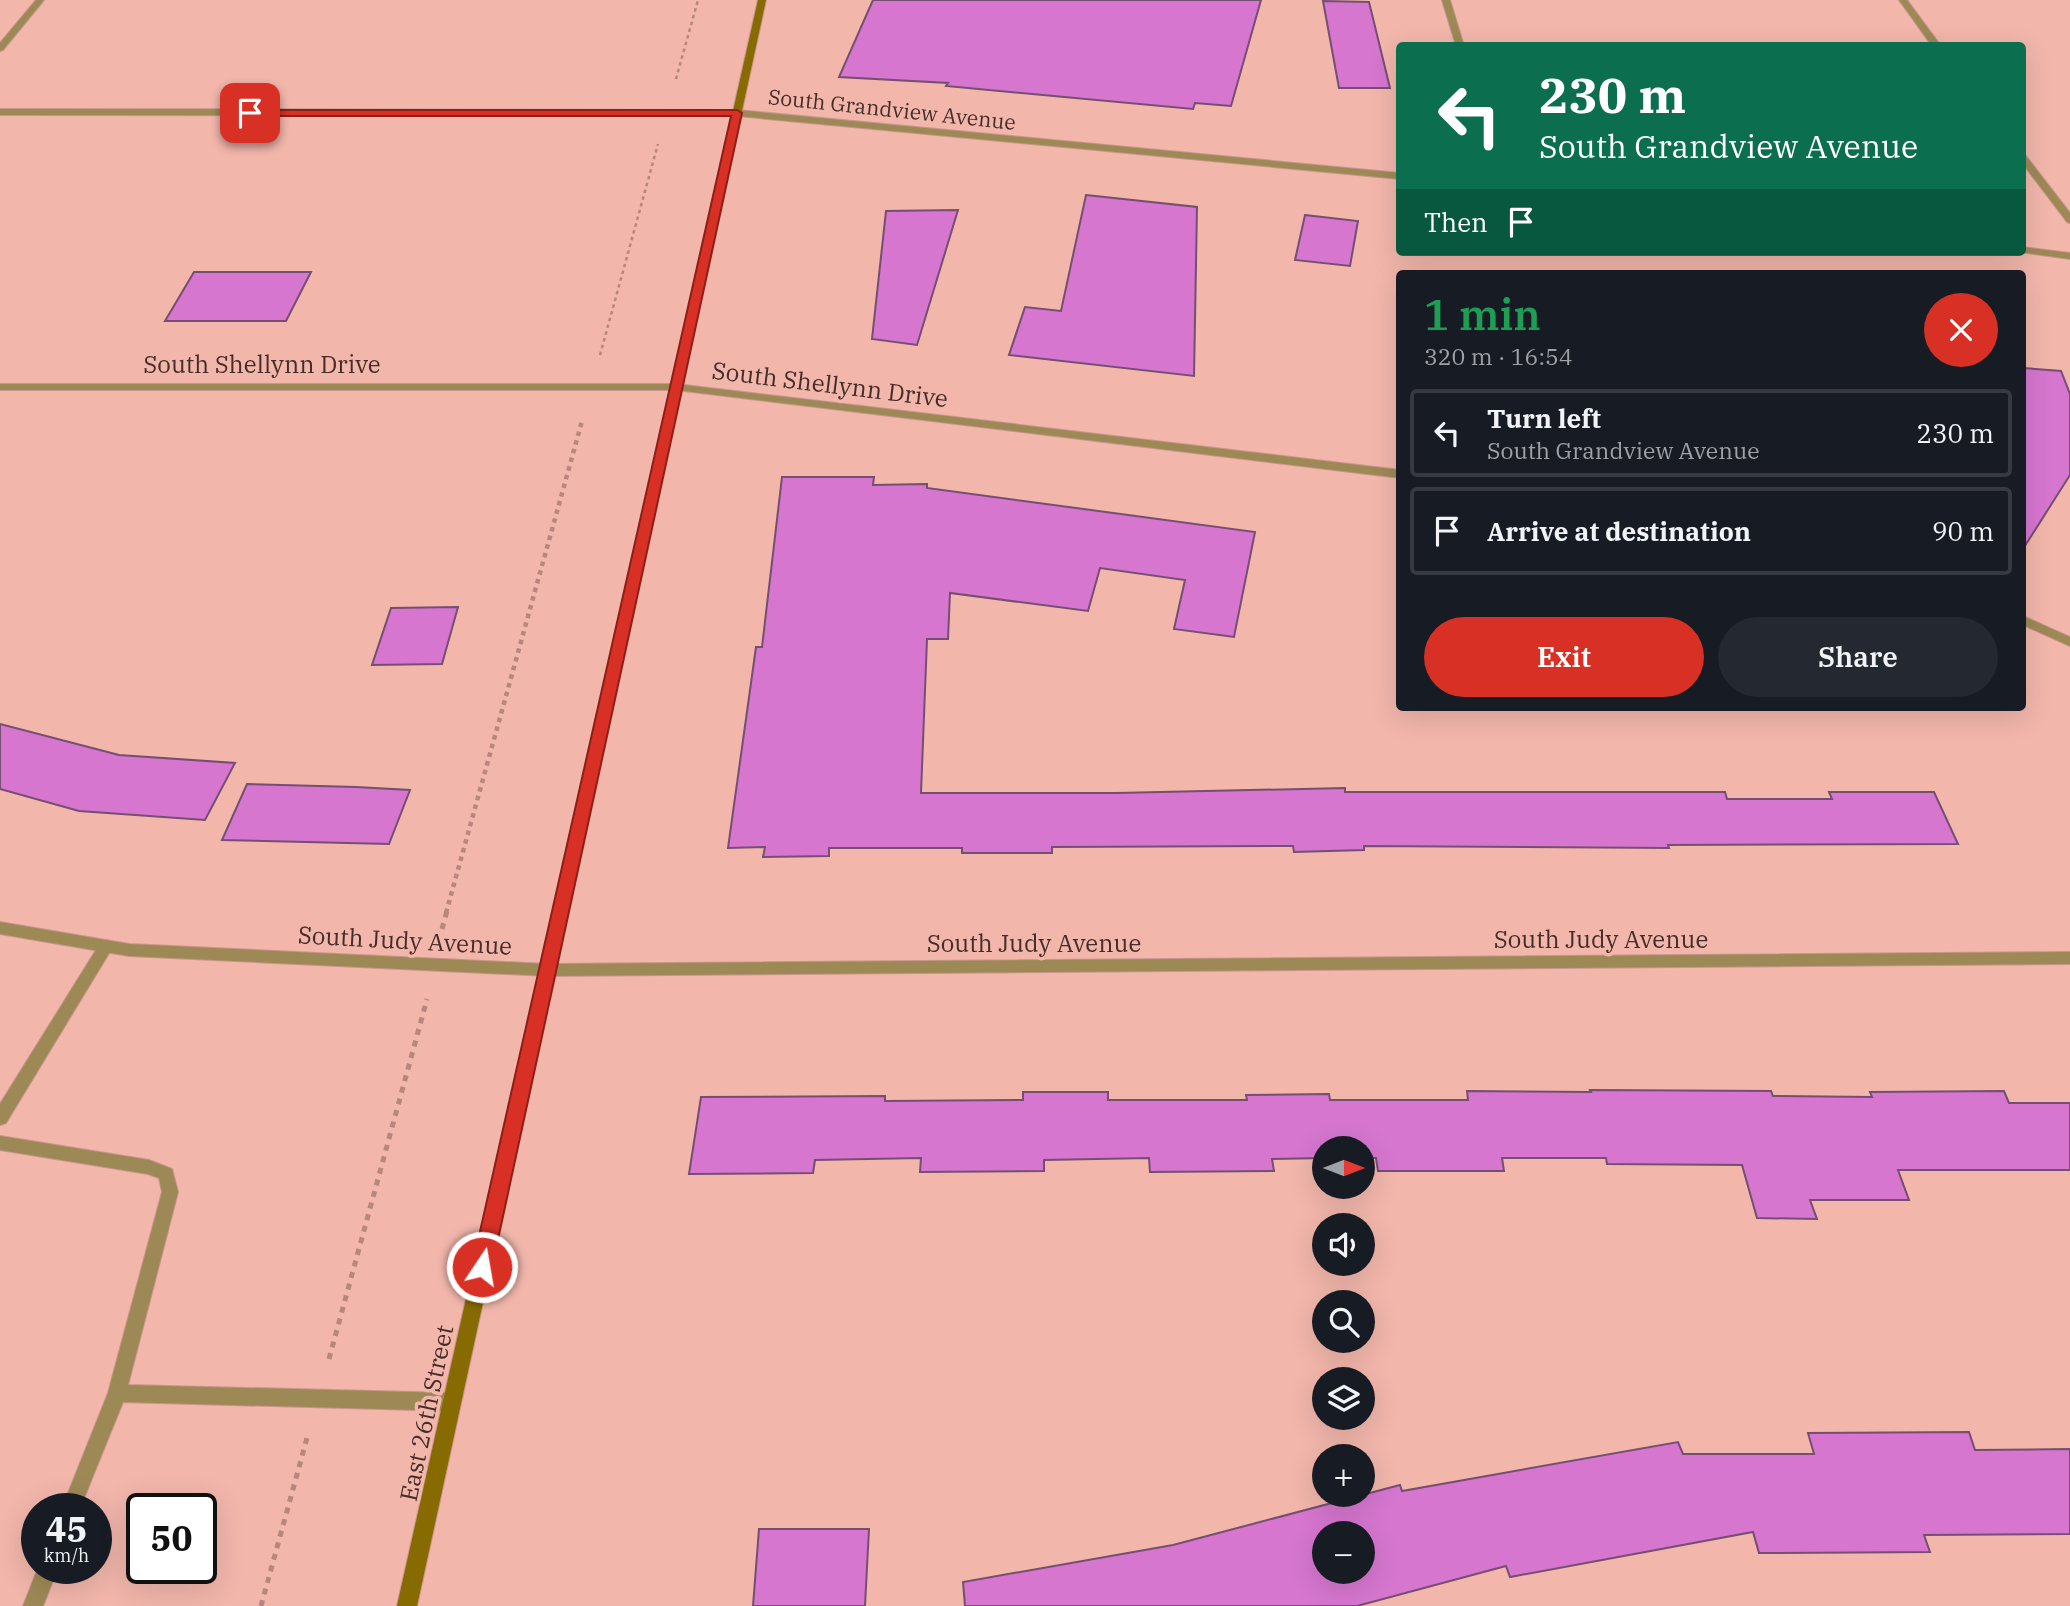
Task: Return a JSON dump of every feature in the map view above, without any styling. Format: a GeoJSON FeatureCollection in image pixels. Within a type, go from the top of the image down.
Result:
{"type":"FeatureCollection","features":[{"type":"Feature","properties":{"kind":"main road","name":"East 26th Street"},"geometry":{"type":"LineString","coordinates":[[407,1606],[762,0]]}},
{"type":"Feature","properties":{"kind":"street"},"geometry":{"type":"LineString","coordinates":[[0,48],[40,0]]}},
{"type":"Feature","properties":{"kind":"street"},"geometry":{"type":"LineString","coordinates":[[1446,0],[1459,42]]}},
{"type":"Feature","properties":{"kind":"street"},"geometry":{"type":"LineString","coordinates":[[1903,0],[1934,42]]}},
{"type":"Feature","properties":{"kind":"street","name":"South Grandview Avenue"},"geometry":{"type":"LineString","coordinates":[[0,112],[737,113],[1396,176]]}},
{"type":"Feature","properties":{"kind":"street"},"geometry":{"type":"LineString","coordinates":[[2026,162],[2070,220]]}},
{"type":"Feature","properties":{"kind":"street"},"geometry":{"type":"LineString","coordinates":[[2026,250],[2070,256]]}},
{"type":"Feature","properties":{"kind":"street","name":"South Shellynn Drive"},"geometry":{"type":"LineString","coordinates":[[0,387],[676,387],[1396,474]]}},
{"type":"Feature","properties":{"kind":"street"},"geometry":{"type":"LineString","coordinates":[[2026,621],[2070,642]]}},
{"type":"Feature","properties":{"kind":"street","name":"South Judy Avenue"},"geometry":{"type":"LineString","coordinates":[[0,928],[129,950],[548,970],[2070,958]]}},
{"type":"Feature","properties":{"kind":"street"},"geometry":{"type":"LineString","coordinates":[[0,1118],[106,946]]}},
{"type":"Feature","properties":{"kind":"street"},"geometry":{"type":"LineString","coordinates":[[0,1143],[149,1167],[166,1174],[170,1192],[117,1393],[77,1493]]}},
{"type":"Feature","properties":{"kind":"street"},"geometry":{"type":"LineString","coordinates":[[117,1393],[452,1402]]}},
{"type":"Feature","properties":{"kind":"street"},"geometry":{"type":"LineString","coordinates":[[33,1606],[42,1584]]}},
{"type":"Feature","properties":{"kind":"path"},"geometry":{"type":"LineString","coordinates":[[261,1606],[422,1024],[449,901],[698,0]]}},
{"type":"Feature","properties":{"kind":"building"},"geometry":{"type":"Polygon","coordinates":[[[873,0],[1261,0],[1231,106],[1195,103],[1193,109],[946,86],[948,83],[839,77],[873,0]]]}},
{"type":"Feature","properties":{"kind":"building"},"geometry":{"type":"Polygon","coordinates":[[[1323,1],[1369,2],[1390,88],[1339,88],[1323,1]]]}},
{"type":"Feature","properties":{"kind":"building"},"geometry":{"type":"Polygon","coordinates":[[[1086,195],[1197,207],[1194,376],[1009,355],[1025,307],[1061,311],[1086,195]]]}},
{"type":"Feature","properties":{"kind":"building"},"geometry":{"type":"Polygon","coordinates":[[[958,210],[917,345],[872,339],[886,211],[958,210]]]}},
{"type":"Feature","properties":{"kind":"building"},"geometry":{"type":"Polygon","coordinates":[[[1305,215],[1358,221],[1350,266],[1295,260],[1305,215]]]}},
{"type":"Feature","properties":{"kind":"building"},"geometry":{"type":"Polygon","coordinates":[[[194,272],[311,272],[286,321],[165,321],[194,272]]]}},
{"type":"Feature","properties":{"kind":"building"},"geometry":{"type":"Polygon","coordinates":[[[2026,368],[2061,371],[2070,394],[2070,475],[2026,544],[2026,368]]]}},
{"type":"Feature","properties":{"kind":"building"},"geometry":{"type":"Polygon","coordinates":[[[782,477],[874,477],[873,485],[927,484],[927,488],[1255,532],[1234,637],[1174,629],[1185,580],[1100,568],[1088,611],[950,593],[948,639],[927,639],[921,793],[1116,793],[1345,788],[1345,792],[1725,792],[1727,799],[1832,799],[1829,792],[1934,792],[1958,844],[1668,845],[1669,848],[1364,846],[1364,850],[1294,852],[1293,846],[1052,847],[1052,853],[962,853],[962,848],[829,848],[829,856],[763,857],[765,847],[728,848],[756,647],[762,647],[782,477]]]}},
{"type":"Feature","properties":{"kind":"building"},"geometry":{"type":"Polygon","coordinates":[[[458,607],[442,664],[372,665],[391,608],[458,607]]]}},
{"type":"Feature","properties":{"kind":"building"},"geometry":{"type":"Polygon","coordinates":[[[0,724],[119,755],[235,763],[205,820],[79,811],[0,789],[0,724]]]}},
{"type":"Feature","properties":{"kind":"building"},"geometry":{"type":"Polygon","coordinates":[[[247,784],[410,790],[389,844],[222,840],[247,784]]]}},
{"type":"Feature","properties":{"kind":"building"},"geometry":{"type":"Polygon","coordinates":[[[1590,1090],[1771,1091],[1773,1096],[1872,1097],[1870,1092],[2004,1091],[2009,1103],[2070,1103],[2070,1170],[1898,1170],[1909,1200],[1810,1200],[1817,1219],[1757,1218],[1742,1165],[1607,1164],[1606,1158],[1502,1158],[1504,1171],[1378,1171],[1376,1136],[1312,1136],[1312,1158],[1272,1159],[1274,1171],[1150,1172],[1149,1158],[1044,1160],[1044,1171],[920,1172],[921,1158],[815,1160],[813,1173],[689,1174],[701,1097],[885,1096],[885,1101],[1023,1100],[1023,1092],[1108,1092],[1108,1100],[1247,1100],[1246,1095],[1329,1094],[1330,1100],[1468,1100],[1467,1091],[1591,1092],[1590,1090]]]}},
{"type":"Feature","properties":{"kind":"building"},"geometry":{"type":"Polygon","coordinates":[[[1969,1432],[1975,1450],[2070,1449],[2070,1534],[1924,1535],[1930,1552],[1759,1553],[1753,1532],[1510,1577],[1506,1566],[1357,1606],[965,1606],[963,1582],[1173,1545],[1317,1507],[1375,1507],[1375,1492],[1400,1485],[1402,1491],[1678,1442],[1683,1454],[1814,1454],[1808,1433],[1969,1432]]]}},
{"type":"Feature","properties":{"kind":"building"},"geometry":{"type":"Polygon","coordinates":[[[759,1529],[869,1529],[865,1606],[753,1606],[759,1529]]]}},
{"type":"Feature","properties":{"kind":"route"},"geometry":{"type":"LineString","coordinates":[[250,113],[737,113],[482,1267]]}}]}
